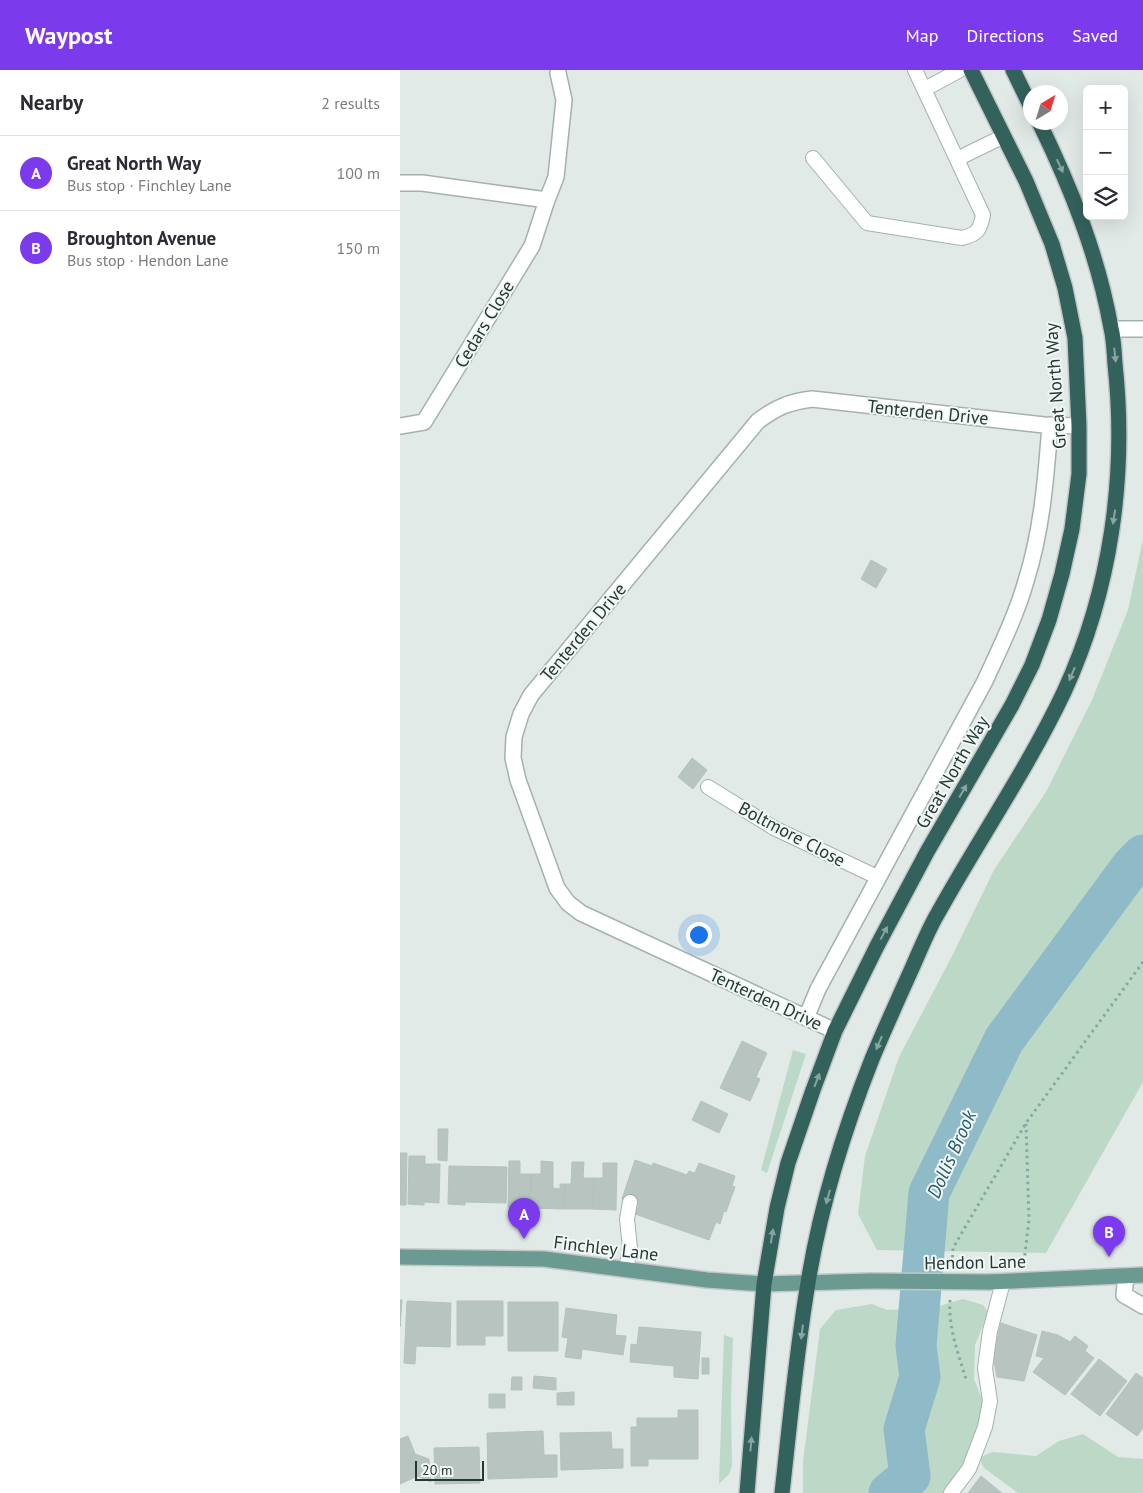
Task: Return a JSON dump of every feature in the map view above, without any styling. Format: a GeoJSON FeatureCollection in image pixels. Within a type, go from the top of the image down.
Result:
{"type":"FeatureCollection","features":[{"type":"Feature","properties":{"kind":"highway","name":"Great North Way"},"geometry":{"type":"LineString","coordinates":[[747,1493],[764,1284],[776,1208],[788,1163],[835,1031],[877,946],[927,852],[1012,705],[1032,666],[1049,620],[1072,530],[1079,474],[1079,426],[1075,338],[1065,288],[1052,244],[1026,181],[971,70]]}},
{"type":"Feature","properties":{"kind":"highway"},"geometry":{"type":"LineString","coordinates":[[1014,70],[1023,90]]}},
{"type":"Feature","properties":{"kind":"highway"},"geometry":{"type":"LineString","coordinates":[[782,1493],[808,1284],[818,1232],[842,1144],[872,1060],[898,998],[936,917],[1045,730],[1078,660],[1093,616],[1107,557],[1117,498],[1120,434],[1112,329],[1094,257],[1080,213],[1062,169],[1043,130]]}},
{"type":"Feature","properties":{"kind":"main road","name":"Finchley Lane"},"geometry":{"type":"LineString","coordinates":[[400,1257],[544,1259],[707,1280],[764,1284],[808,1284]]}},
{"type":"Feature","properties":{"kind":"main road","name":"Hendon Lane"},"geometry":{"type":"LineString","coordinates":[[808,1284],[871,1281],[996,1282],[1143,1275]]}},
{"type":"Feature","properties":{"kind":"street","name":"Cedars Close"},"geometry":{"type":"LineString","coordinates":[[400,426],[424,422],[532,246],[556,178],[564,100],[558,73]]}},
{"type":"Feature","properties":{"kind":"street"},"geometry":{"type":"LineString","coordinates":[[400,183],[422,183],[547,200]]}},
{"type":"Feature","properties":{"kind":"street"},"geometry":{"type":"LineString","coordinates":[[1112,329],[1143,329]]}},
{"type":"Feature","properties":{"kind":"street","name":"Tenterden Drive"},"geometry":{"type":"LineString","coordinates":[[835,1031],[581,913],[568,903],[557,888],[518,780],[513,758],[514,737],[521,714],[531,695],[752,428],[758,421],[775,409],[793,402],[812,399],[1050,425],[1079,426]]}},
{"type":"Feature","properties":{"kind":"street","name":"Great North Way"},"geometry":{"type":"LineString","coordinates":[[806,1018],[818,989],[963,722],[1007,635],[1026,581],[1036,539],[1046,487],[1050,425]]}},
{"type":"Feature","properties":{"kind":"street"},"geometry":{"type":"LineString","coordinates":[[1126,1276],[1124,1295],[1143,1306]]}},
{"type":"Feature","properties":{"kind":"lane"},"geometry":{"type":"LineString","coordinates":[[813,158],[867,223],[962,238],[973,236],[981,227],[983,214],[916,70]]}},
{"type":"Feature","properties":{"kind":"lane"},"geometry":{"type":"LineString","coordinates":[[924,89],[960,70]]}},
{"type":"Feature","properties":{"kind":"lane"},"geometry":{"type":"LineString","coordinates":[[957,159],[1004,136]]}},
{"type":"Feature","properties":{"kind":"lane","name":"Boltmore Close"},"geometry":{"type":"LineString","coordinates":[[708,788],[774,828],[878,877]]}},
{"type":"Feature","properties":{"kind":"lane"},"geometry":{"type":"LineString","coordinates":[[626,1269],[630,1248],[627,1219],[630,1202]]}},
{"type":"Feature","properties":{"kind":"lane"},"geometry":{"type":"LineString","coordinates":[[951,1493],[969,1469],[985,1427],[990,1401],[985,1368],[996,1282]]}},
{"type":"Feature","properties":{"kind":"path"},"geometry":{"type":"LineString","coordinates":[[952,1267],[953,1248],[1026,1123],[1143,962]]}},
{"type":"Feature","properties":{"kind":"path"},"geometry":{"type":"LineString","coordinates":[[1022,1280],[1029,1220],[1026,1123]]}},
{"type":"Feature","properties":{"kind":"path"},"geometry":{"type":"LineString","coordinates":[[950,1295],[949,1313],[954,1341],[968,1384]]}},
{"type":"Feature","properties":{"kind":"green space"},"geometry":{"type":"Polygon","coordinates":[[[1143,539],[1143,1082],[1046,1253],[877,1250],[858,1214],[865,1156],[899,1057],[952,956],[994,870],[1046,792],[1092,700],[1128,610],[1143,539]]]}},
{"type":"Feature","properties":{"kind":"green space"},"geometry":{"type":"Polygon","coordinates":[[[793,1050],[806,1054],[767,1173],[761,1170],[793,1050]]]}},
{"type":"Feature","properties":{"kind":"green space"},"geometry":{"type":"Polygon","coordinates":[[[963,1299],[983,1305],[988,1312],[975,1345],[974,1379],[984,1404],[973,1446],[949,1493],[803,1493],[803,1462],[820,1329],[836,1310],[872,1304],[887,1310],[933,1308],[963,1299]]]}},
{"type":"Feature","properties":{"kind":"green space"},"geometry":{"type":"Polygon","coordinates":[[[724,1335],[733,1338],[731,1399],[732,1466],[729,1474],[719,1484],[724,1335]]]}},
{"type":"Feature","properties":{"kind":"green space"},"geometry":{"type":"Polygon","coordinates":[[[1083,1434],[1118,1457],[1143,1459],[1143,1493],[1018,1493],[984,1468],[979,1458],[992,1452],[1036,1456],[1059,1441],[1083,1434]]]}},
{"type":"Feature","properties":{"kind":"building"},"geometry":{"type":"Polygon","coordinates":[[[871,560],[887,569],[876,588],[861,579],[871,560]]]}},
{"type":"Feature","properties":{"kind":"building"},"geometry":{"type":"Polygon","coordinates":[[[692,758],[707,770],[693,789],[678,777],[692,758]]]}},
{"type":"Feature","properties":{"kind":"building"},"geometry":{"type":"Polygon","coordinates":[[[742,1041],[767,1053],[756,1077],[760,1079],[750,1101],[720,1088],[742,1041]]]}},
{"type":"Feature","properties":{"kind":"building"},"geometry":{"type":"Polygon","coordinates":[[[701,1101],[728,1114],[719,1133],[692,1120],[701,1101]]]}},
{"type":"Feature","properties":{"kind":"building"},"geometry":{"type":"Polygon","coordinates":[[[438,1129],[448,1129],[447,1161],[438,1160],[438,1129]]]}},
{"type":"Feature","properties":{"kind":"building"},"geometry":{"type":"Polygon","coordinates":[[[400,1153],[407,1153],[406,1205],[400,1205],[400,1153]]]}},
{"type":"Feature","properties":{"kind":"building"},"geometry":{"type":"Polygon","coordinates":[[[409,1156],[425,1156],[425,1164],[440,1164],[439,1203],[424,1202],[424,1205],[408,1204],[409,1156]]]}},
{"type":"Feature","properties":{"kind":"building"},"geometry":{"type":"Polygon","coordinates":[[[635,1160],[652,1166],[653,1163],[687,1175],[689,1171],[695,1173],[699,1163],[735,1176],[732,1186],[735,1187],[726,1212],[724,1211],[720,1224],[716,1222],[709,1240],[635,1214],[639,1205],[622,1199],[635,1160]]]}},
{"type":"Feature","properties":{"kind":"building"},"geometry":{"type":"Polygon","coordinates":[[[509,1161],[520,1161],[520,1174],[531,1174],[530,1208],[508,1207],[509,1161]]]}},
{"type":"Feature","properties":{"kind":"building"},"geometry":{"type":"Polygon","coordinates":[[[541,1161],[553,1162],[553,1188],[560,1189],[560,1184],[565,1184],[564,1209],[530,1208],[531,1174],[541,1174],[541,1161]]]}},
{"type":"Feature","properties":{"kind":"building"},"geometry":{"type":"Polygon","coordinates":[[[572,1162],[584,1162],[583,1178],[594,1178],[593,1209],[564,1209],[565,1184],[571,1184],[572,1162]]]}},
{"type":"Feature","properties":{"kind":"building"},"geometry":{"type":"Polygon","coordinates":[[[603,1163],[617,1163],[616,1210],[593,1209],[594,1178],[603,1178],[603,1163]]]}},
{"type":"Feature","properties":{"kind":"building"},"geometry":{"type":"Polygon","coordinates":[[[449,1166],[507,1167],[506,1203],[465,1202],[465,1205],[448,1204],[449,1166]]]}},
{"type":"Feature","properties":{"kind":"building"},"geometry":{"type":"Polygon","coordinates":[[[400,1300],[402,1300],[400,1327],[400,1300]]]}},
{"type":"Feature","properties":{"kind":"building"},"geometry":{"type":"Polygon","coordinates":[[[407,1301],[451,1303],[450,1347],[416,1346],[415,1364],[404,1363],[407,1301]]]}},
{"type":"Feature","properties":{"kind":"building"},"geometry":{"type":"Polygon","coordinates":[[[457,1301],[503,1301],[503,1336],[485,1336],[485,1345],[457,1345],[457,1301]]]}},
{"type":"Feature","properties":{"kind":"building"},"geometry":{"type":"Polygon","coordinates":[[[508,1302],[558,1302],[558,1351],[508,1351],[508,1302]]]}},
{"type":"Feature","properties":{"kind":"building"},"geometry":{"type":"Polygon","coordinates":[[[566,1308],[617,1315],[615,1335],[626,1336],[623,1355],[582,1349],[581,1359],[565,1357],[568,1338],[562,1337],[566,1308]]]}},
{"type":"Feature","properties":{"kind":"building"},"geometry":{"type":"Polygon","coordinates":[[[1001,1323],[1037,1335],[1024,1381],[997,1377],[993,1356],[1001,1323]]]}},
{"type":"Feature","properties":{"kind":"building"},"geometry":{"type":"Polygon","coordinates":[[[639,1327],[701,1332],[698,1379],[674,1377],[674,1366],[630,1362],[631,1344],[637,1345],[639,1327]]]}},
{"type":"Feature","properties":{"kind":"building"},"geometry":{"type":"Polygon","coordinates":[[[1042,1331],[1058,1335],[1070,1342],[1075,1336],[1088,1346],[1085,1351],[1094,1358],[1065,1395],[1033,1372],[1044,1358],[1036,1356],[1042,1331]]]}},
{"type":"Feature","properties":{"kind":"building"},"geometry":{"type":"Polygon","coordinates":[[[702,1358],[709,1358],[709,1374],[702,1374],[702,1358]]]}},
{"type":"Feature","properties":{"kind":"building"},"geometry":{"type":"Polygon","coordinates":[[[1099,1359],[1127,1381],[1100,1416],[1071,1394],[1099,1359]]]}},
{"type":"Feature","properties":{"kind":"building"},"geometry":{"type":"Polygon","coordinates":[[[1136,1373],[1143,1378],[1143,1428],[1137,1436],[1106,1414],[1136,1373]]]}},
{"type":"Feature","properties":{"kind":"building"},"geometry":{"type":"Polygon","coordinates":[[[534,1376],[556,1378],[556,1390],[533,1388],[534,1376]]]}},
{"type":"Feature","properties":{"kind":"building"},"geometry":{"type":"Polygon","coordinates":[[[512,1377],[522,1377],[522,1390],[511,1390],[512,1377]]]}},
{"type":"Feature","properties":{"kind":"building"},"geometry":{"type":"Polygon","coordinates":[[[574,1392],[574,1405],[557,1405],[557,1393],[574,1392]]]}},
{"type":"Feature","properties":{"kind":"building"},"geometry":{"type":"Polygon","coordinates":[[[489,1394],[505,1394],[505,1408],[489,1408],[489,1394]]]}},
{"type":"Feature","properties":{"kind":"building"},"geometry":{"type":"Polygon","coordinates":[[[678,1410],[698,1410],[698,1459],[648,1459],[648,1466],[631,1466],[631,1427],[637,1427],[637,1418],[678,1418],[678,1410]]]}},
{"type":"Feature","properties":{"kind":"building"},"geometry":{"type":"Polygon","coordinates":[[[543,1431],[544,1455],[557,1455],[557,1477],[488,1479],[487,1433],[543,1431]]]}},
{"type":"Feature","properties":{"kind":"building"},"geometry":{"type":"Polygon","coordinates":[[[611,1432],[612,1449],[623,1449],[623,1468],[561,1470],[560,1433],[611,1432]]]}},
{"type":"Feature","properties":{"kind":"building"},"geometry":{"type":"Polygon","coordinates":[[[408,1436],[415,1454],[410,1456],[418,1476],[400,1484],[400,1439],[408,1436]]]}},
{"type":"Feature","properties":{"kind":"building"},"geometry":{"type":"Polygon","coordinates":[[[479,1447],[480,1483],[435,1484],[434,1448],[479,1447]]]}},
{"type":"Feature","properties":{"kind":"building"},"geometry":{"type":"Polygon","coordinates":[[[415,1454],[429,1459],[431,1482],[418,1476],[410,1456],[415,1454]]]}},
{"type":"Feature","properties":{"kind":"building"},"geometry":{"type":"Polygon","coordinates":[[[981,1476],[1002,1493],[968,1493],[981,1476]]]}},
{"type":"Feature","properties":{"kind":"waterway","name":"Dollis Brook"},"geometry":{"type":"LineString","coordinates":[[889,1493],[910,1476],[904,1429],[920,1377],[916,1346],[929,1193],[1004,1040],[1132,866],[1143,855]]}},
{"type":"Feature","properties":{"kind":"place","name":"Great North Way"},"geometry":{"type":"Point","coordinates":[524,1239]}},
{"type":"Feature","properties":{"kind":"place","name":"Broughton Avenue"},"geometry":{"type":"Point","coordinates":[1109,1257]}}]}
